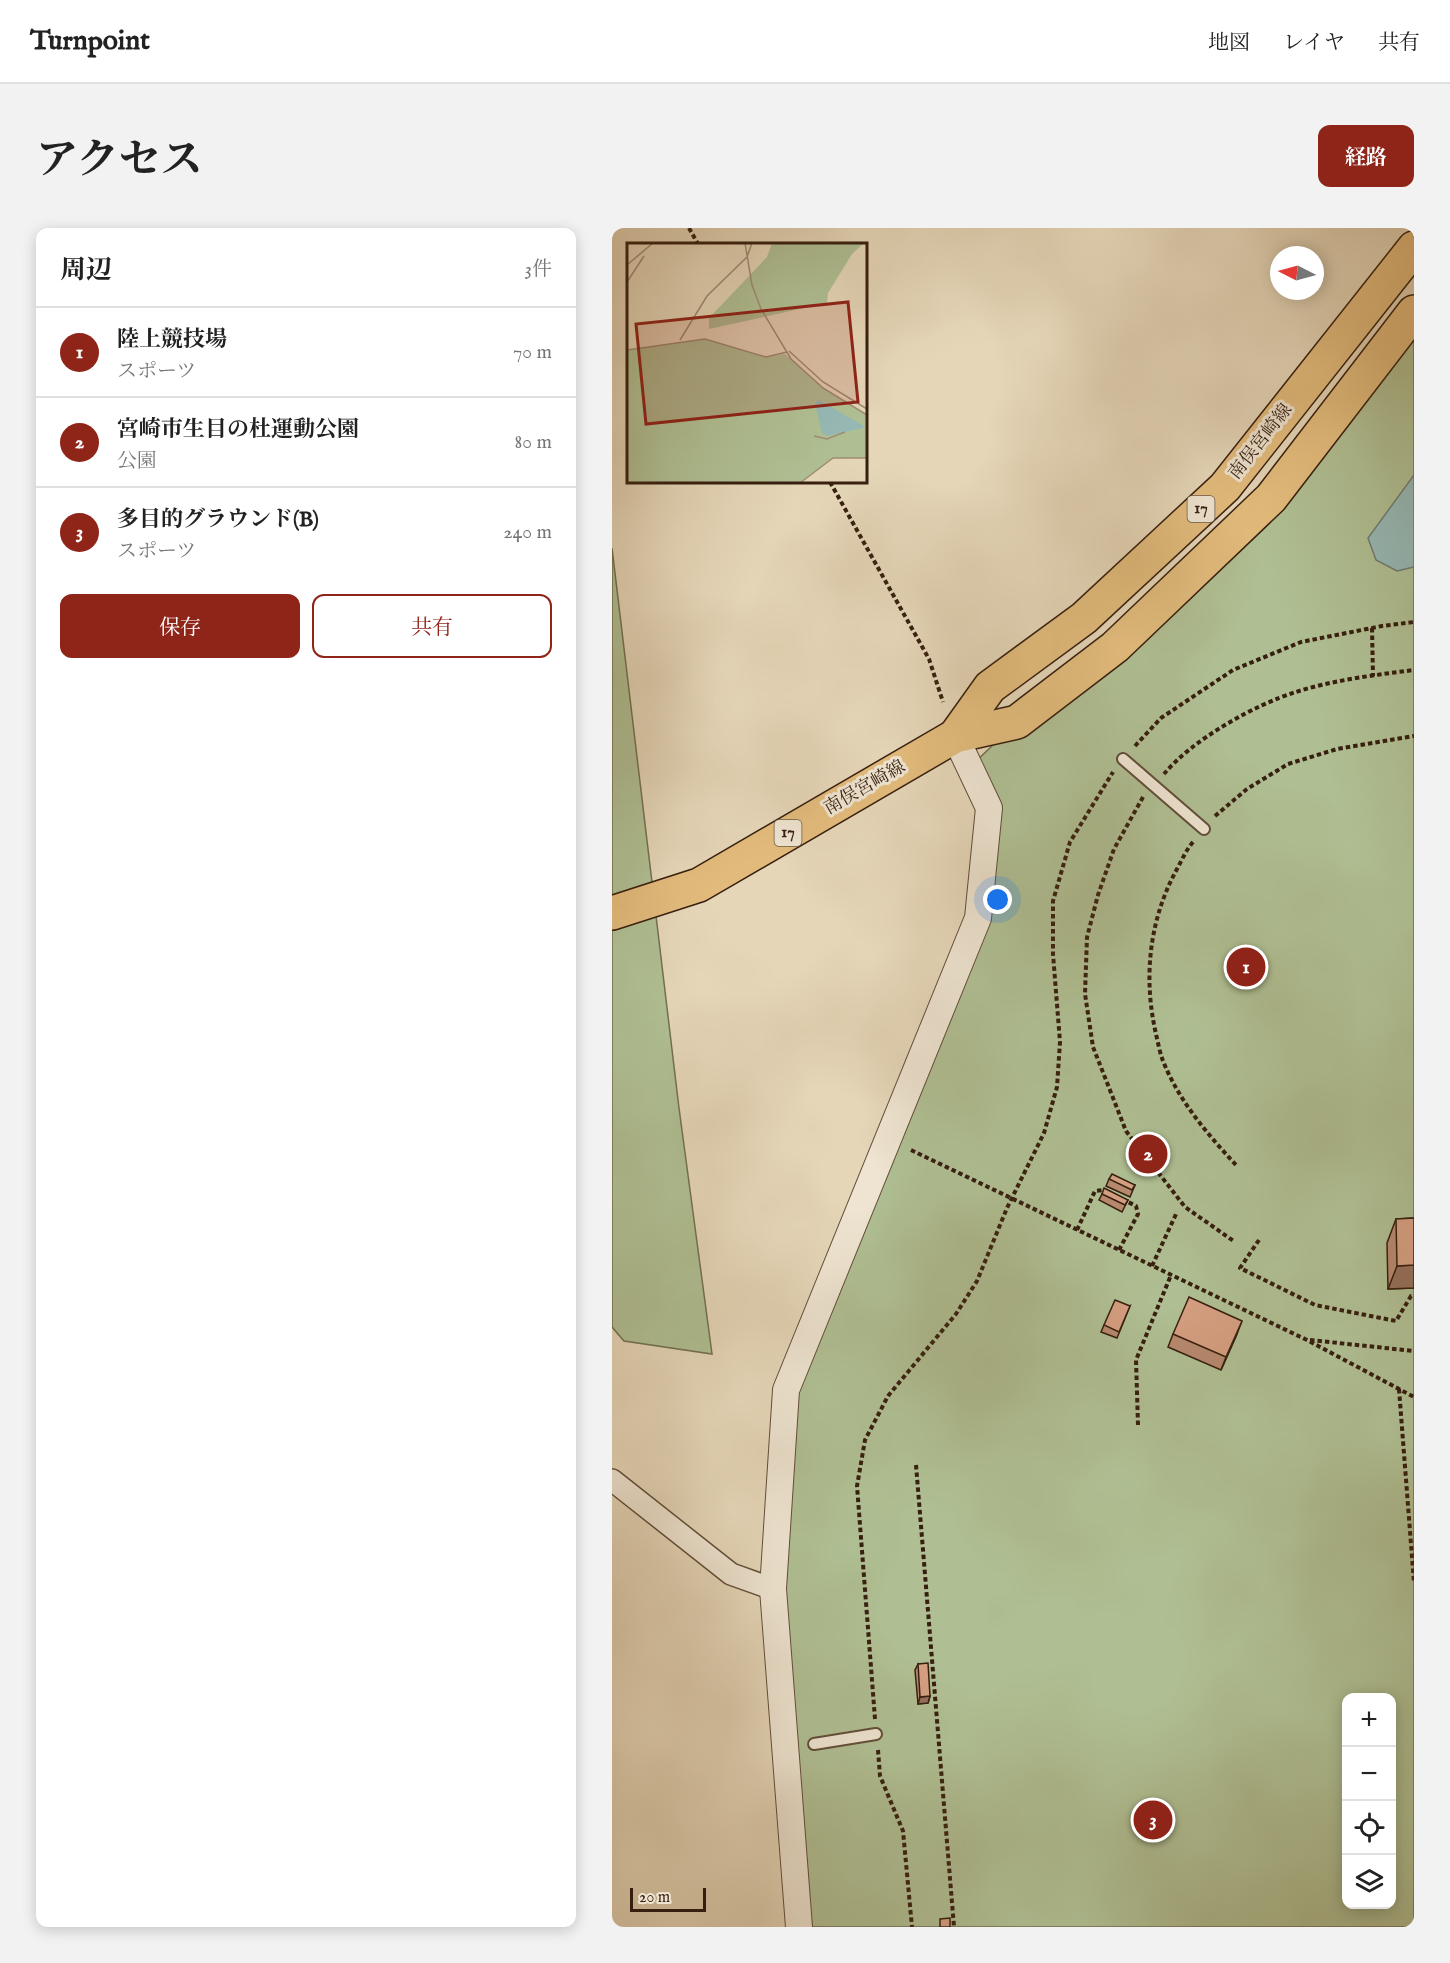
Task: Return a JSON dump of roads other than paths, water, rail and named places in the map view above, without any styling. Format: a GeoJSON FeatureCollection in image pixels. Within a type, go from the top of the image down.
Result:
{"type":"FeatureCollection","features":[{"type":"Feature","properties":{"kind":"main road","name":"南俣宮崎線"},"geometry":{"type":"LineString","coordinates":[[955,736],[990,687],[1084,618],[1225,487],[1414,248]]}},
{"type":"Feature","properties":{"kind":"main road","name":"南俣宮崎線"},"geometry":{"type":"LineString","coordinates":[[612,913],[699,885],[955,736],[1017,722],[1115,647],[1271,498],[1414,312]]}},
{"type":"Feature","properties":{"kind":"street"},"geometry":{"type":"LineString","coordinates":[[799,1927],[772,1589],[786,1390],[978,918],[989,808],[955,736]]}},
{"type":"Feature","properties":{"kind":"street"},"geometry":{"type":"LineString","coordinates":[[612,1480],[731,1574],[772,1589]]}},
{"type":"Feature","properties":{"kind":"lane"},"geometry":{"type":"LineString","coordinates":[[1123,759],[1204,829]]}},
{"type":"Feature","properties":{"kind":"lane"},"geometry":{"type":"LineString","coordinates":[[814,1744],[876,1734]]}},
{"type":"Feature","properties":{"kind":"water"},"geometry":{"type":"Polygon","coordinates":[[[1414,475],[1414,567],[1397,571],[1376,560],[1368,538],[1414,475]]]}},
{"type":"Feature","properties":{"kind":"place","name":"陸上競技場"},"geometry":{"type":"Point","coordinates":[1246,967]}},
{"type":"Feature","properties":{"kind":"place","name":"宮崎市生目の杜運動公園"},"geometry":{"type":"Point","coordinates":[1148,1154]}},
{"type":"Feature","properties":{"kind":"place","name":"多目的グラウンド(B)"},"geometry":{"type":"Point","coordinates":[1153,1820]}}]}
